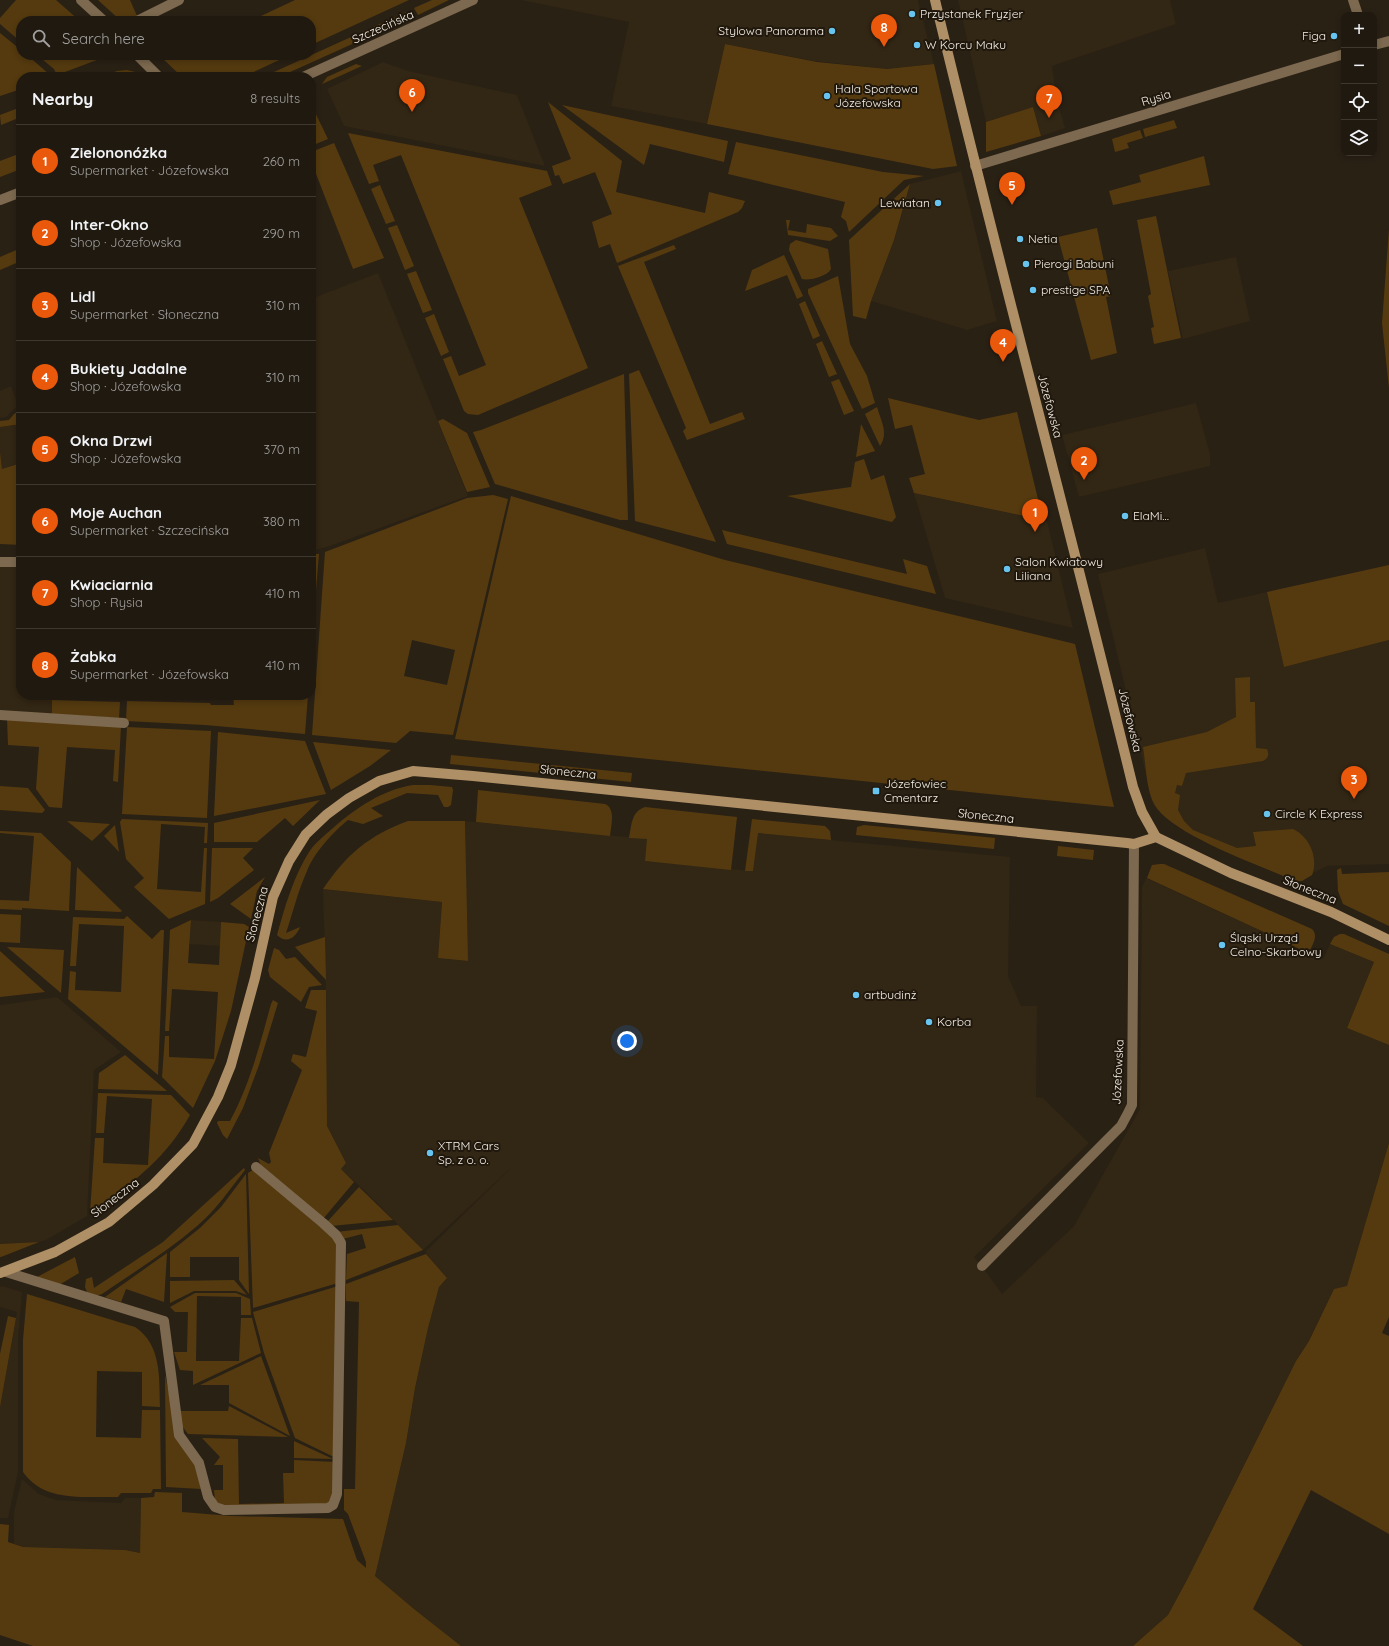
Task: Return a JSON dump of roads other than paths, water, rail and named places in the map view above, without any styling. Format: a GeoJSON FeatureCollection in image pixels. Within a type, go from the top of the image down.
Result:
{"type":"FeatureCollection","features":[{"type":"Feature","properties":{"kind":"street"},"geometry":{"type":"LineString","coordinates":[[80,0],[98,16]]}},
{"type":"Feature","properties":{"kind":"street"},"geometry":{"type":"LineString","coordinates":[[147,16],[179,0]]}},
{"type":"Feature","properties":{"kind":"street","name":"Szczecińska"},"geometry":{"type":"LineString","coordinates":[[314,72],[473,0]]}},
{"type":"Feature","properties":{"kind":"street","name":"Józefowska"},"geometry":{"type":"LineString","coordinates":[[935,0],[975,166],[1082,579],[1133,787],[1142,812],[1156,837]]}},
{"type":"Feature","properties":{"kind":"street"},"geometry":{"type":"LineString","coordinates":[[1353,0],[1357,12]]}},
{"type":"Feature","properties":{"kind":"street"},"geometry":{"type":"LineString","coordinates":[[1377,44],[1389,41]]}},
{"type":"Feature","properties":{"kind":"street","name":"Rysia"},"geometry":{"type":"LineString","coordinates":[[975,166],[1341,55]]}},
{"type":"Feature","properties":{"kind":"street"},"geometry":{"type":"LineString","coordinates":[[142,60],[154,72]]}},
{"type":"Feature","properties":{"kind":"street"},"geometry":{"type":"LineString","coordinates":[[0,200],[16,194]]}},
{"type":"Feature","properties":{"kind":"street"},"geometry":{"type":"LineString","coordinates":[[0,562],[16,562]]}},
{"type":"Feature","properties":{"kind":"street"},"geometry":{"type":"LineString","coordinates":[[0,715],[124,723]]}},
{"type":"Feature","properties":{"kind":"street","name":"Słoneczna"},"geometry":{"type":"LineString","coordinates":[[3,1272],[55,1252],[108,1222],[153,1185],[193,1144],[218,1097],[231,1065],[255,978],[273,897],[289,862],[306,834],[326,815],[349,798],[379,781],[413,771],[456,774],[1134,844],[1156,837],[1231,873],[1331,912],[1389,940]]}},
{"type":"Feature","properties":{"kind":"street","name":"Józefowska"},"geometry":{"type":"LineString","coordinates":[[982,1266],[1121,1126],[1132,1105],[1134,844]]}},
{"type":"Feature","properties":{"kind":"street"},"geometry":{"type":"LineString","coordinates":[[3,1272],[164,1321],[179,1435],[199,1463],[208,1497],[215,1507],[224,1510],[328,1508],[334,1505],[337,1494],[341,1243],[336,1235],[323,1222],[256,1166]]}},
{"type":"Feature","properties":{"kind":"place","name":"Przystanek Fryzjer"},"geometry":{"type":"Point","coordinates":[912,14]}},
{"type":"Feature","properties":{"kind":"place","name":"Stylowa Panorama"},"geometry":{"type":"Point","coordinates":[832,31]}},
{"type":"Feature","properties":{"kind":"place","name":"Figa"},"geometry":{"type":"Point","coordinates":[1334,36]}},
{"type":"Feature","properties":{"kind":"place","name":"W Korcu Maku"},"geometry":{"type":"Point","coordinates":[917,45]}},
{"type":"Feature","properties":{"kind":"place","name":"Żabka"},"geometry":{"type":"Point","coordinates":[884,47]}},
{"type":"Feature","properties":{"kind":"place","name":"Hala Sportowa Józefowska"},"geometry":{"type":"Point","coordinates":[827,96]}},
{"type":"Feature","properties":{"kind":"place","name":"Moje Auchan"},"geometry":{"type":"Point","coordinates":[412,112]}},
{"type":"Feature","properties":{"kind":"place","name":"Kwiaciarnia"},"geometry":{"type":"Point","coordinates":[1049,118]}},
{"type":"Feature","properties":{"kind":"place","name":"Lewiatan"},"geometry":{"type":"Point","coordinates":[938,203]}},
{"type":"Feature","properties":{"kind":"place","name":"Okna Drzwi"},"geometry":{"type":"Point","coordinates":[1012,205]}},
{"type":"Feature","properties":{"kind":"place","name":"Netia"},"geometry":{"type":"Point","coordinates":[1020,239]}},
{"type":"Feature","properties":{"kind":"place","name":"Pierogi Babuni"},"geometry":{"type":"Point","coordinates":[1026,264]}},
{"type":"Feature","properties":{"kind":"place","name":"prestige SPA"},"geometry":{"type":"Point","coordinates":[1033,290]}},
{"type":"Feature","properties":{"kind":"place","name":"Bukiety Jadalne"},"geometry":{"type":"Point","coordinates":[1003,362]}},
{"type":"Feature","properties":{"kind":"place","name":"Inter-Okno"},"geometry":{"type":"Point","coordinates":[1084,480]}},
{"type":"Feature","properties":{"kind":"place","name":"ElaMi…"},"geometry":{"type":"Point","coordinates":[1125,516]}},
{"type":"Feature","properties":{"kind":"place","name":"Zielononóżka"},"geometry":{"type":"Point","coordinates":[1035,532]}},
{"type":"Feature","properties":{"kind":"place","name":"Salon Kwiatowy Liliana"},"geometry":{"type":"Point","coordinates":[1007,569]}},
{"type":"Feature","properties":{"kind":"place","name":"Józefowiec Cmentarz"},"geometry":{"type":"Point","coordinates":[876,791]}},
{"type":"Feature","properties":{"kind":"place","name":"Lidl"},"geometry":{"type":"Point","coordinates":[1354,799]}},
{"type":"Feature","properties":{"kind":"place","name":"Circle K Express"},"geometry":{"type":"Point","coordinates":[1267,814]}},
{"type":"Feature","properties":{"kind":"place","name":"Śląski Urząd Celno-Skarbowy"},"geometry":{"type":"Point","coordinates":[1222,945]}},
{"type":"Feature","properties":{"kind":"place","name":"artbudinż"},"geometry":{"type":"Point","coordinates":[856,995]}},
{"type":"Feature","properties":{"kind":"place","name":"Korba"},"geometry":{"type":"Point","coordinates":[929,1022]}},
{"type":"Feature","properties":{"kind":"place","name":"XTRM Cars Sp. z o. o."},"geometry":{"type":"Point","coordinates":[430,1153]}}]}
